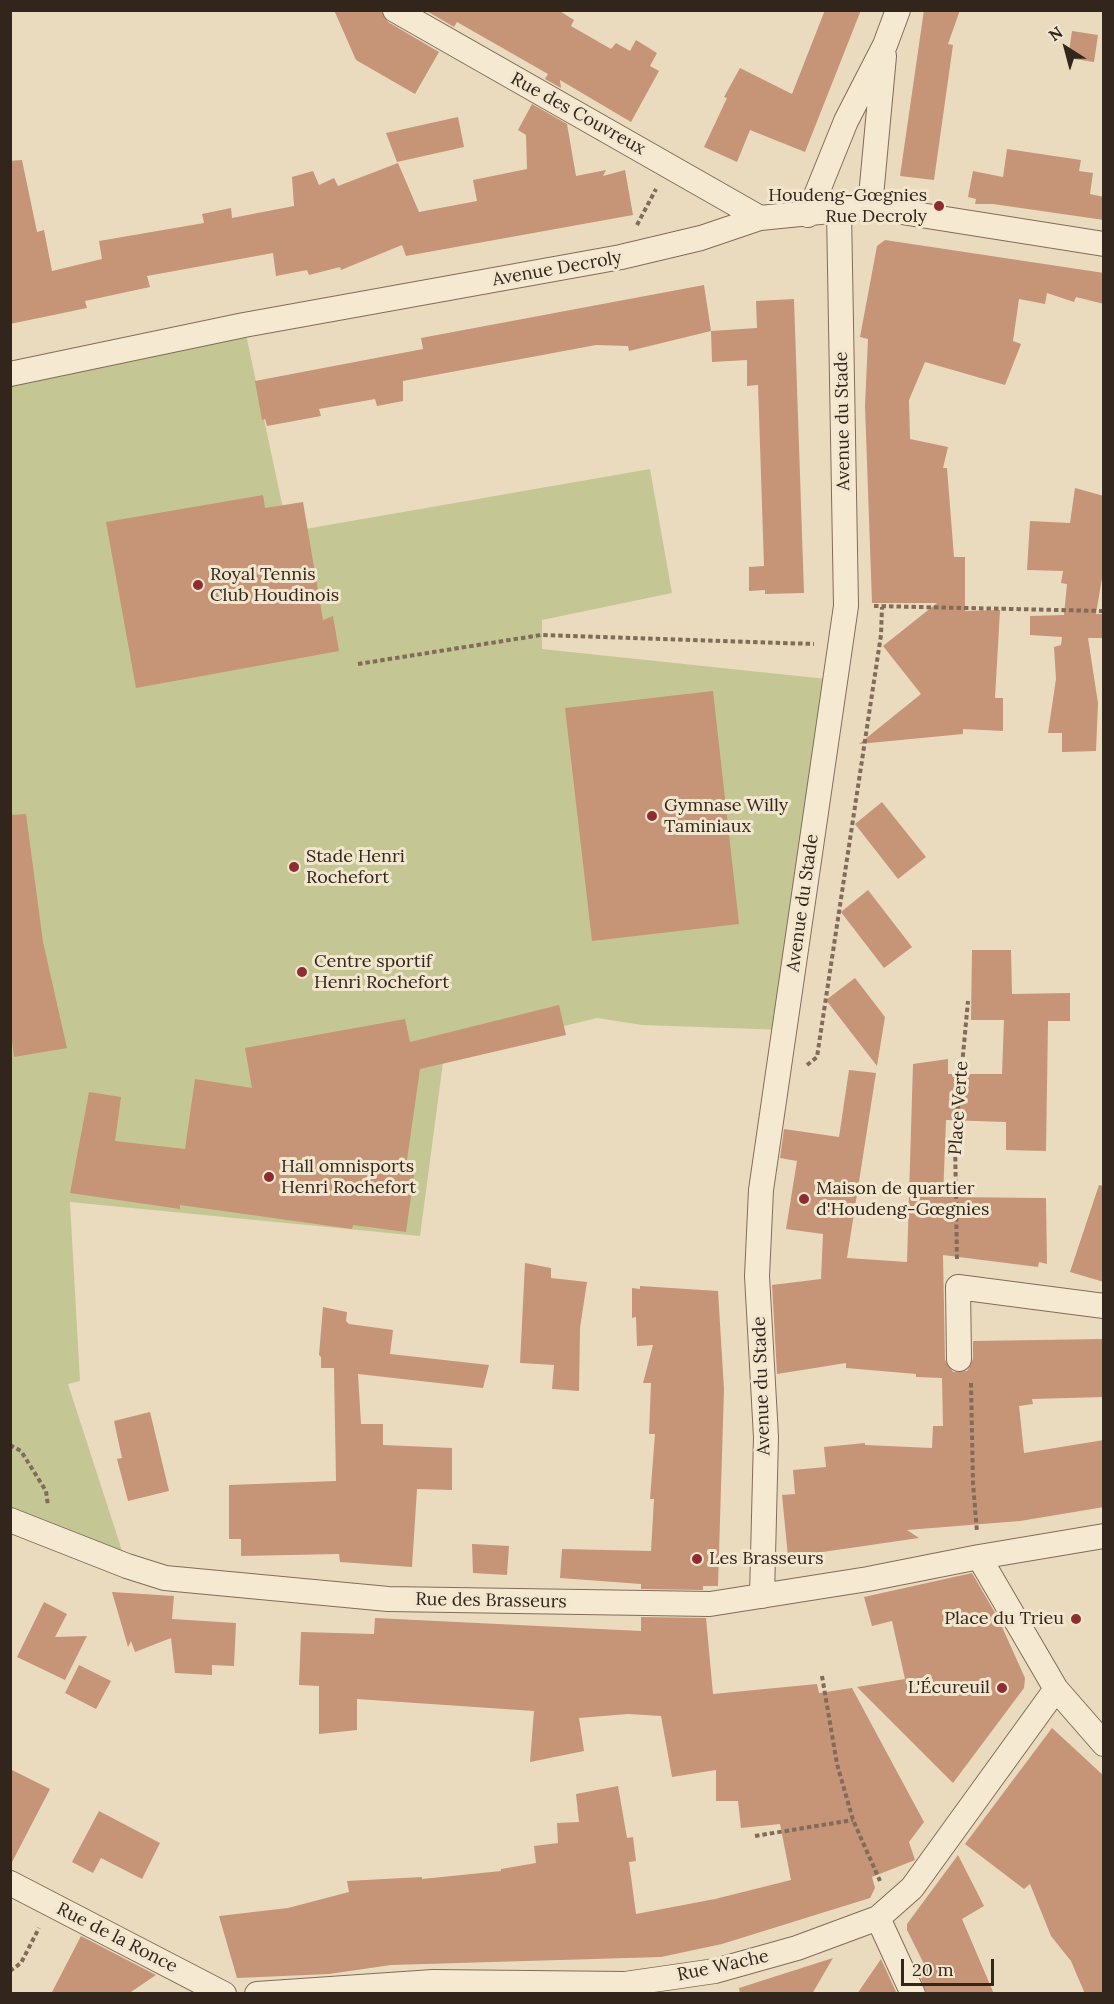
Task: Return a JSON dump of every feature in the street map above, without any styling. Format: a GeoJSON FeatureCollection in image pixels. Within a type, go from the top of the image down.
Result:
{"type":"FeatureCollection","features":[{"type":"Feature","properties":{"kind":"street","name":"Rue des Couvreux"},"geometry":{"type":"LineString","coordinates":[[395,10],[760,218]]}},
{"type":"Feature","properties":{"kind":"street"},"geometry":{"type":"LineString","coordinates":[[808,215],[846,121],[885,45],[897,10]]}},
{"type":"Feature","properties":{"kind":"street"},"geometry":{"type":"LineString","coordinates":[[870,207],[885,45]]}},
{"type":"Feature","properties":{"kind":"street","name":"Avenue Decroly"},"geometry":{"type":"LineString","coordinates":[[10,374],[244,325],[621,257],[701,238],[760,218],[870,207],[1104,244]]}},
{"type":"Feature","properties":{"kind":"street","name":"Avenue du Stade"},"geometry":{"type":"LineString","coordinates":[[762,1596],[766,1437],[758,1276],[761,1190],[846,606],[839,211]]}},
{"type":"Feature","properties":{"kind":"street"},"geometry":{"type":"LineString","coordinates":[[959,1359],[958,1287],[1104,1306]]}},
{"type":"Feature","properties":{"kind":"street","name":"Rue des Brasseurs"},"geometry":{"type":"LineString","coordinates":[[10,1521],[165,1578],[388,1599],[710,1604],[868,1579],[979,1557]]}},
{"type":"Feature","properties":{"kind":"street"},"geometry":{"type":"LineString","coordinates":[[1104,1536],[979,1557],[1056,1689],[1104,1744]]}},
{"type":"Feature","properties":{"kind":"street","name":"Rue Wache"},"geometry":{"type":"LineString","coordinates":[[257,1994],[433,1982],[519,1988],[625,1984],[715,1971],[797,1948],[885,1912],[912,1888],[1056,1689]]}},
{"type":"Feature","properties":{"kind":"street","name":"Rue de la Ronce"},"geometry":{"type":"LineString","coordinates":[[10,1883],[224,1994]]}},
{"type":"Feature","properties":{"kind":"street"},"geometry":{"type":"LineString","coordinates":[[885,1912],[913,1994]]}},
{"type":"Feature","properties":{"kind":"path"},"geometry":{"type":"LineString","coordinates":[[621,257],[668,165]]}},
{"type":"Feature","properties":{"kind":"path"},"geometry":{"type":"LineString","coordinates":[[846,606],[1104,611]]}},
{"type":"Feature","properties":{"kind":"path"},"geometry":{"type":"LineString","coordinates":[[779,1068],[810,1065],[817,1057],[881,635],[882,607]]}},
{"type":"Feature","properties":{"kind":"path"},"geometry":{"type":"LineString","coordinates":[[358,664],[542,635],[841,645]]}},
{"type":"Feature","properties":{"kind":"path","name":"Place Verte"},"geometry":{"type":"LineString","coordinates":[[958,1287],[955,1141],[968,1001]]}},
{"type":"Feature","properties":{"kind":"path"},"geometry":{"type":"LineString","coordinates":[[959,1359],[971,1377],[973,1482],[979,1557]]}},
{"type":"Feature","properties":{"kind":"path"},"geometry":{"type":"LineString","coordinates":[[10,1445],[21,1451],[46,1491],[52,1537]]}},
{"type":"Feature","properties":{"kind":"path"},"geometry":{"type":"LineString","coordinates":[[822,1676],[837,1764],[853,1820],[885,1912]]}},
{"type":"Feature","properties":{"kind":"path"},"geometry":{"type":"LineString","coordinates":[[755,1836],[853,1820]]}},
{"type":"Feature","properties":{"kind":"path"},"geometry":{"type":"LineString","coordinates":[[10,1971],[21,1963],[52,1904]]}},
{"type":"Feature","properties":{"kind":"green space","name":"Centre sportif Henri Rochefort"},"geometry":{"type":"Polygon","coordinates":[[[244,325],[288,532],[650,469],[672,593],[542,620],[542,649],[836,680],[785,1030],[642,1025],[597,1018],[444,1055],[420,1236],[70,1202],[80,1381],[68,1384],[127,1566],[11,1520],[10,374],[244,325]]]}},
{"type":"Feature","properties":{"kind":"building"},"geometry":{"type":"Polygon","coordinates":[[[334,10],[381,10],[388,22],[439,52],[415,94],[356,60],[334,10]]]}},
{"type":"Feature","properties":{"kind":"building"},"geometry":{"type":"Polygon","coordinates":[[[425,10],[558,10],[574,20],[571,26],[611,49],[616,43],[630,51],[636,40],[657,53],[650,66],[659,71],[631,122],[560,80],[561,88],[545,79],[548,74],[457,22],[454,27],[425,10]]]}},
{"type":"Feature","properties":{"kind":"building"},"geometry":{"type":"Polygon","coordinates":[[[825,10],[861,10],[805,152],[750,130],[737,162],[704,147],[727,98],[724,97],[740,68],[792,94],[825,10]]]}},
{"type":"Feature","properties":{"kind":"building"},"geometry":{"type":"Polygon","coordinates":[[[924,10],[960,10],[948,44],[953,45],[934,180],[900,176],[924,10]]]}},
{"type":"Feature","properties":{"kind":"building"},"geometry":{"type":"Polygon","coordinates":[[[1072,31],[1098,35],[1094,62],[1068,58],[1072,31]]]}},
{"type":"Feature","properties":{"kind":"building"},"geometry":{"type":"Polygon","coordinates":[[[532,104],[567,124],[576,176],[606,170],[603,176],[625,170],[633,215],[406,256],[402,245],[341,270],[340,267],[309,275],[307,270],[276,276],[273,253],[147,276],[150,287],[85,301],[87,308],[10,324],[10,161],[22,160],[37,232],[44,230],[52,271],[102,259],[99,241],[204,223],[202,214],[231,208],[232,218],[294,206],[292,177],[313,171],[319,185],[334,178],[338,186],[398,163],[419,212],[477,201],[473,180],[527,169],[526,135],[518,130],[532,104]]]}},
{"type":"Feature","properties":{"kind":"building"},"geometry":{"type":"Polygon","coordinates":[[[458,117],[464,147],[397,162],[386,133],[458,117]]]}},
{"type":"Feature","properties":{"kind":"building"},"geometry":{"type":"Polygon","coordinates":[[[1007,149],[1081,160],[1079,171],[1093,173],[1090,194],[1104,197],[1104,220],[993,204],[975,204],[976,199],[968,197],[973,171],[1003,177],[1007,149]]]}},
{"type":"Feature","properties":{"kind":"building"},"geometry":{"type":"Polygon","coordinates":[[[885,240],[1104,273],[1104,304],[1076,297],[1074,302],[1047,293],[1045,304],[1019,299],[1013,341],[1021,344],[1005,385],[925,362],[909,400],[910,439],[948,447],[943,468],[947,468],[954,557],[965,557],[965,611],[1000,610],[995,698],[1003,698],[1003,731],[963,729],[963,734],[859,744],[921,694],[883,646],[937,603],[872,603],[865,406],[868,339],[860,337],[877,246],[885,240]]]}},
{"type":"Feature","properties":{"kind":"building"},"geometry":{"type":"Polygon","coordinates":[[[704,285],[711,331],[629,351],[628,346],[596,345],[403,381],[403,401],[377,406],[375,399],[319,409],[321,416],[267,426],[265,419],[262,420],[255,381],[423,349],[421,338],[704,285]]]}},
{"type":"Feature","properties":{"kind":"building"},"geometry":{"type":"Polygon","coordinates":[[[794,299],[804,593],[765,594],[765,590],[749,591],[749,567],[764,566],[758,385],[747,386],[747,360],[712,362],[711,331],[757,328],[756,301],[794,299]]]}},
{"type":"Feature","properties":{"kind":"building"},"geometry":{"type":"Polygon","coordinates":[[[1075,488],[1104,496],[1104,566],[1096,614],[1104,614],[1104,638],[1088,638],[1098,703],[1096,751],[1062,752],[1062,733],[1048,733],[1056,679],[1054,647],[1061,645],[1062,637],[1030,635],[1030,616],[1064,615],[1067,584],[1061,583],[1063,571],[1027,570],[1030,521],[1070,523],[1075,488]]]}},
{"type":"Feature","properties":{"kind":"building","name":"Royal Tennis Club Houdinois"},"geometry":{"type":"Polygon","coordinates":[[[263,495],[265,508],[303,502],[323,620],[333,616],[339,651],[136,688],[106,522],[263,495]]]}},
{"type":"Feature","properties":{"kind":"building","name":"Gymnase Willy Taminiaux"},"geometry":{"type":"Polygon","coordinates":[[[713,691],[739,924],[592,941],[565,708],[713,691]]]}},
{"type":"Feature","properties":{"kind":"building"},"geometry":{"type":"Polygon","coordinates":[[[882,802],[926,857],[898,879],[855,824],[882,802]]]}},
{"type":"Feature","properties":{"kind":"building"},"geometry":{"type":"Polygon","coordinates":[[[26,814],[43,942],[67,1048],[14,1057],[10,1023],[10,815],[26,814]]]}},
{"type":"Feature","properties":{"kind":"building"},"geometry":{"type":"Polygon","coordinates":[[[868,890],[912,947],[884,968],[841,912],[868,890]]]}},
{"type":"Feature","properties":{"kind":"building"},"geometry":{"type":"Polygon","coordinates":[[[972,950],[1011,950],[1012,994],[1070,993],[1070,1021],[1048,1021],[1046,1151],[1006,1150],[1006,1122],[946,1120],[943,1197],[1046,1198],[1047,1264],[1039,1262],[1038,1267],[943,1255],[945,1360],[953,1372],[967,1371],[973,1359],[973,1341],[1104,1339],[1104,1397],[1032,1399],[1033,1404],[1019,1406],[1024,1453],[1104,1440],[1104,1507],[1020,1521],[907,1530],[919,1538],[788,1557],[782,1495],[795,1494],[793,1470],[826,1467],[824,1447],[865,1443],[865,1445],[932,1448],[933,1426],[943,1426],[942,1378],[846,1368],[846,1363],[777,1374],[772,1285],[821,1279],[823,1234],[786,1229],[797,1161],[780,1158],[784,1129],[839,1137],[849,1070],[876,1073],[847,1258],[907,1262],[913,1064],[948,1059],[948,1074],[1002,1074],[1004,1020],[971,1020],[972,950]]]}},
{"type":"Feature","properties":{"kind":"building"},"geometry":{"type":"Polygon","coordinates":[[[855,978],[885,1017],[877,1066],[826,1000],[855,978]]]}},
{"type":"Feature","properties":{"kind":"building"},"geometry":{"type":"Polygon","coordinates":[[[559,1005],[566,1035],[420,1069],[405,1174],[414,1175],[406,1232],[353,1225],[352,1229],[180,1205],[180,1209],[70,1193],[89,1092],[121,1097],[115,1141],[185,1149],[195,1079],[252,1088],[245,1048],[405,1019],[410,1042],[559,1005]]]}},
{"type":"Feature","properties":{"kind":"building"},"geometry":{"type":"Polygon","coordinates":[[[1099,1185],[1104,1186],[1104,1282],[1070,1272],[1099,1185]]]}},
{"type":"Feature","properties":{"kind":"building"},"geometry":{"type":"Polygon","coordinates":[[[525,1263],[551,1268],[551,1278],[587,1282],[580,1328],[579,1391],[552,1389],[554,1365],[520,1363],[525,1263]]]}},
{"type":"Feature","properties":{"kind":"building"},"geometry":{"type":"Polygon","coordinates":[[[640,1286],[718,1291],[724,1389],[718,1586],[703,1586],[703,1590],[641,1589],[641,1584],[560,1578],[562,1549],[651,1551],[654,1499],[650,1499],[655,1434],[649,1434],[651,1383],[643,1383],[653,1345],[637,1346],[636,1317],[632,1318],[632,1288],[640,1289],[640,1286]]]}},
{"type":"Feature","properties":{"kind":"building"},"geometry":{"type":"Polygon","coordinates":[[[323,1307],[347,1312],[346,1321],[349,1324],[393,1330],[390,1354],[489,1365],[483,1388],[358,1374],[361,1424],[383,1424],[383,1445],[452,1448],[452,1490],[417,1489],[412,1567],[340,1562],[339,1554],[241,1556],[241,1539],[229,1539],[229,1485],[336,1481],[334,1368],[321,1368],[319,1355],[323,1307]]]}},
{"type":"Feature","properties":{"kind":"building"},"geometry":{"type":"Polygon","coordinates":[[[150,1412],[169,1491],[128,1501],[117,1459],[122,1458],[114,1421],[150,1412]]]}},
{"type":"Feature","properties":{"kind":"building"},"geometry":{"type":"Polygon","coordinates":[[[472,1544],[509,1546],[507,1575],[473,1573],[472,1544]]]}},
{"type":"Feature","properties":{"kind":"building"},"geometry":{"type":"Polygon","coordinates":[[[972,1573],[998,1618],[1025,1678],[1024,1688],[953,1783],[857,1687],[905,1679],[892,1621],[872,1626],[864,1597],[972,1573]]]}},
{"type":"Feature","properties":{"kind":"building"},"geometry":{"type":"Polygon","coordinates":[[[112,1592],[174,1596],[172,1619],[236,1623],[234,1666],[212,1665],[212,1675],[175,1673],[171,1638],[135,1652],[131,1641],[128,1647],[112,1592]]]}},
{"type":"Feature","properties":{"kind":"building"},"geometry":{"type":"Polygon","coordinates":[[[44,1602],[67,1614],[55,1637],[87,1636],[65,1680],[17,1657],[44,1602]]]}},
{"type":"Feature","properties":{"kind":"building"},"geometry":{"type":"Polygon","coordinates":[[[641,1617],[706,1618],[713,1694],[817,1684],[819,1693],[852,1688],[924,1822],[909,1842],[915,1860],[872,1877],[875,1888],[870,1898],[722,1944],[661,1957],[391,1965],[329,1974],[237,1978],[219,1916],[288,1908],[349,1892],[347,1881],[422,1877],[422,1879],[501,1871],[501,1869],[536,1863],[534,1846],[558,1843],[557,1823],[579,1822],[576,1794],[618,1786],[627,1838],[633,1837],[636,1861],[629,1862],[636,1914],[715,1899],[791,1880],[780,1824],[741,1828],[738,1801],[716,1801],[716,1770],[672,1777],[661,1716],[628,1714],[579,1718],[584,1751],[530,1762],[534,1711],[357,1699],[357,1730],[319,1734],[319,1686],[299,1685],[301,1632],[374,1634],[375,1618],[641,1631],[641,1617]]]}},
{"type":"Feature","properties":{"kind":"building"},"geometry":{"type":"Polygon","coordinates":[[[79,1665],[111,1681],[96,1709],[65,1693],[79,1665]]]}},
{"type":"Feature","properties":{"kind":"building"},"geometry":{"type":"Polygon","coordinates":[[[1052,1728],[1104,1776],[1104,1994],[1085,1994],[1071,1961],[1051,1936],[1030,1884],[1024,1889],[965,1844],[1052,1728]]]}},
{"type":"Feature","properties":{"kind":"building"},"geometry":{"type":"Polygon","coordinates":[[[10,1769],[50,1789],[10,1866],[10,1769]]]}},
{"type":"Feature","properties":{"kind":"building"},"geometry":{"type":"Polygon","coordinates":[[[99,1811],[160,1843],[142,1879],[101,1858],[93,1873],[72,1862],[99,1811]]]}},
{"type":"Feature","properties":{"kind":"building"},"geometry":{"type":"Polygon","coordinates":[[[958,1855],[984,1906],[962,1919],[994,1994],[927,1994],[915,1964],[926,1968],[907,1930],[907,1924],[958,1855]]]}},
{"type":"Feature","properties":{"kind":"building"},"geometry":{"type":"Polygon","coordinates":[[[81,1936],[156,1975],[128,1994],[51,1994],[81,1936]]]}},
{"type":"Feature","properties":{"kind":"building"},"geometry":{"type":"Polygon","coordinates":[[[833,1958],[812,1994],[740,1994],[739,1988],[833,1958]]]}},
{"type":"Feature","properties":{"kind":"building"},"geometry":{"type":"Polygon","coordinates":[[[881,1959],[897,1994],[857,1994],[881,1959]]]}},
{"type":"Feature","properties":{"kind":"place","name":"Houdeng-Gœgnies Rue Decroly"},"geometry":{"type":"Point","coordinates":[939,206]}},
{"type":"Feature","properties":{"kind":"place","name":"Royal Tennis Club Houdinois"},"geometry":{"type":"Point","coordinates":[198,585]}},
{"type":"Feature","properties":{"kind":"place","name":"Gymnase Willy Taminiaux"},"geometry":{"type":"Point","coordinates":[652,816]}},
{"type":"Feature","properties":{"kind":"place","name":"Stade Henri Rochefort"},"geometry":{"type":"Point","coordinates":[294,867]}},
{"type":"Feature","properties":{"kind":"place","name":"Centre sportif Henri Rochefort"},"geometry":{"type":"Point","coordinates":[302,972]}},
{"type":"Feature","properties":{"kind":"place","name":"Hall omnisports Henri Rochefort"},"geometry":{"type":"Point","coordinates":[269,1177]}},
{"type":"Feature","properties":{"kind":"place","name":"Maison de quartier d'Houdeng-Gœgnies"},"geometry":{"type":"Point","coordinates":[804,1199]}},
{"type":"Feature","properties":{"kind":"place","name":"Les Brasseurs"},"geometry":{"type":"Point","coordinates":[697,1559]}},
{"type":"Feature","properties":{"kind":"place","name":"Place du Trieu"},"geometry":{"type":"Point","coordinates":[1076,1619]}},
{"type":"Feature","properties":{"kind":"place","name":"L'Écureuil"},"geometry":{"type":"Point","coordinates":[1002,1688]}}]}
